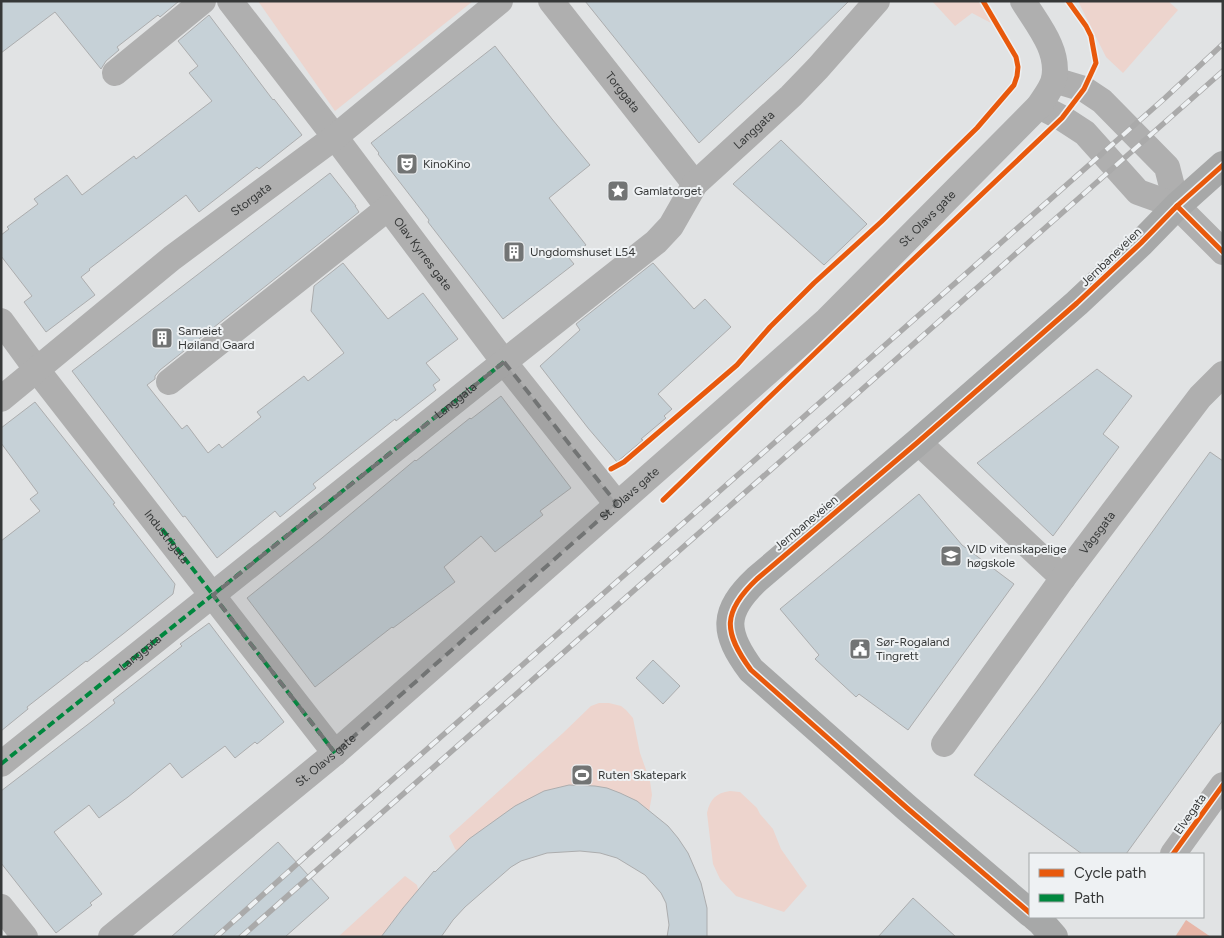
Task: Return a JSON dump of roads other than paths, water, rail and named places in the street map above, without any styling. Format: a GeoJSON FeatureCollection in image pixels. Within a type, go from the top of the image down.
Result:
{"type":"FeatureCollection","features":[{"type":"Feature","properties":{"kind":"main road","name":"Jernbaneveien"},"geometry":{"type":"LineString","coordinates":[[1029,912],[907,808],[751,670],[739,653],[732,637],[730,624],[733,608],[742,593],[757,579],[1077,303],[1177,206],[1223,165]]}},
{"type":"Feature","properties":{"kind":"main road"},"geometry":{"type":"LineString","coordinates":[[1036,918],[1054,937]]}},
{"type":"Feature","properties":{"kind":"street"},"geometry":{"type":"LineString","coordinates":[[115,73],[203,1]]}},
{"type":"Feature","properties":{"kind":"street","name":"Olav Kyrres gate"},"geometry":{"type":"LineString","coordinates":[[230,1],[504,362],[617,504]]}},
{"type":"Feature","properties":{"kind":"street","name":"Storgata"},"geometry":{"type":"LineString","coordinates":[[1,398],[172,258],[335,137],[500,1]]}},
{"type":"Feature","properties":{"kind":"street","name":"Torggata"},"geometry":{"type":"LineString","coordinates":[[551,1],[695,184]]}},
{"type":"Feature","properties":{"kind":"street","name":"Langgata"},"geometry":{"type":"LineString","coordinates":[[1,764],[656,242],[671,226],[695,184],[812,75],[876,1]]}},
{"type":"Feature","properties":{"kind":"street","name":"St. Olavs gate"},"geometry":{"type":"LineString","coordinates":[[111,937],[335,753],[827,320],[1039,106],[1054,80],[1056,62],[1052,48],[1023,1]]}},
{"type":"Feature","properties":{"kind":"street"},"geometry":{"type":"LineString","coordinates":[[1054,80],[1084,89],[1102,101],[1167,167],[1177,206]]}},
{"type":"Feature","properties":{"kind":"street"},"geometry":{"type":"LineString","coordinates":[[1039,106],[1062,118],[1085,134],[1138,192],[1177,206],[1223,252]]}},
{"type":"Feature","properties":{"kind":"street"},"geometry":{"type":"LineString","coordinates":[[169,382],[388,208]]}},
{"type":"Feature","properties":{"kind":"street","name":"Industrigata"},"geometry":{"type":"LineString","coordinates":[[1,321],[335,753]]}},
{"type":"Feature","properties":{"kind":"street","name":"Vågsgata"},"geometry":{"type":"LineString","coordinates":[[944,744],[1063,578],[1200,397],[1223,374]]}},
{"type":"Feature","properties":{"kind":"street"},"geometry":{"type":"LineString","coordinates":[[918,442],[1063,578]]}},
{"type":"Feature","properties":{"kind":"street","name":"Elvegata"},"geometry":{"type":"LineString","coordinates":[[1174,853],[1223,785]]}},
{"type":"Feature","properties":{"kind":"street"},"geometry":{"type":"LineString","coordinates":[[1,907],[25,937]]}},
{"type":"Feature","properties":{"kind":"railway"},"geometry":{"type":"LineString","coordinates":[[216,937],[1165,98],[1223,44]]}},
{"type":"Feature","properties":{"kind":"railway"},"geometry":{"type":"LineString","coordinates":[[241,937],[1223,71]]}},
{"type":"Feature","properties":{"kind":"place","name":"KinoKino"},"geometry":{"type":"Point","coordinates":[407,164]}},
{"type":"Feature","properties":{"kind":"place","name":"Gamlatorget"},"geometry":{"type":"Point","coordinates":[618,191]}},
{"type":"Feature","properties":{"kind":"place","name":"Ungdomshuset L54"},"geometry":{"type":"Point","coordinates":[514,252]}},
{"type":"Feature","properties":{"kind":"place","name":"Sameiet Høiland Gaard"},"geometry":{"type":"Point","coordinates":[162,338]}},
{"type":"Feature","properties":{"kind":"place","name":"VID vitenskapelige høgskole"},"geometry":{"type":"Point","coordinates":[951,556]}},
{"type":"Feature","properties":{"kind":"place","name":"Sør-Rogaland Tingrett"},"geometry":{"type":"Point","coordinates":[860,649]}},
{"type":"Feature","properties":{"kind":"place","name":"Ruten Skatepark"},"geometry":{"type":"Point","coordinates":[582,775]}}]}
